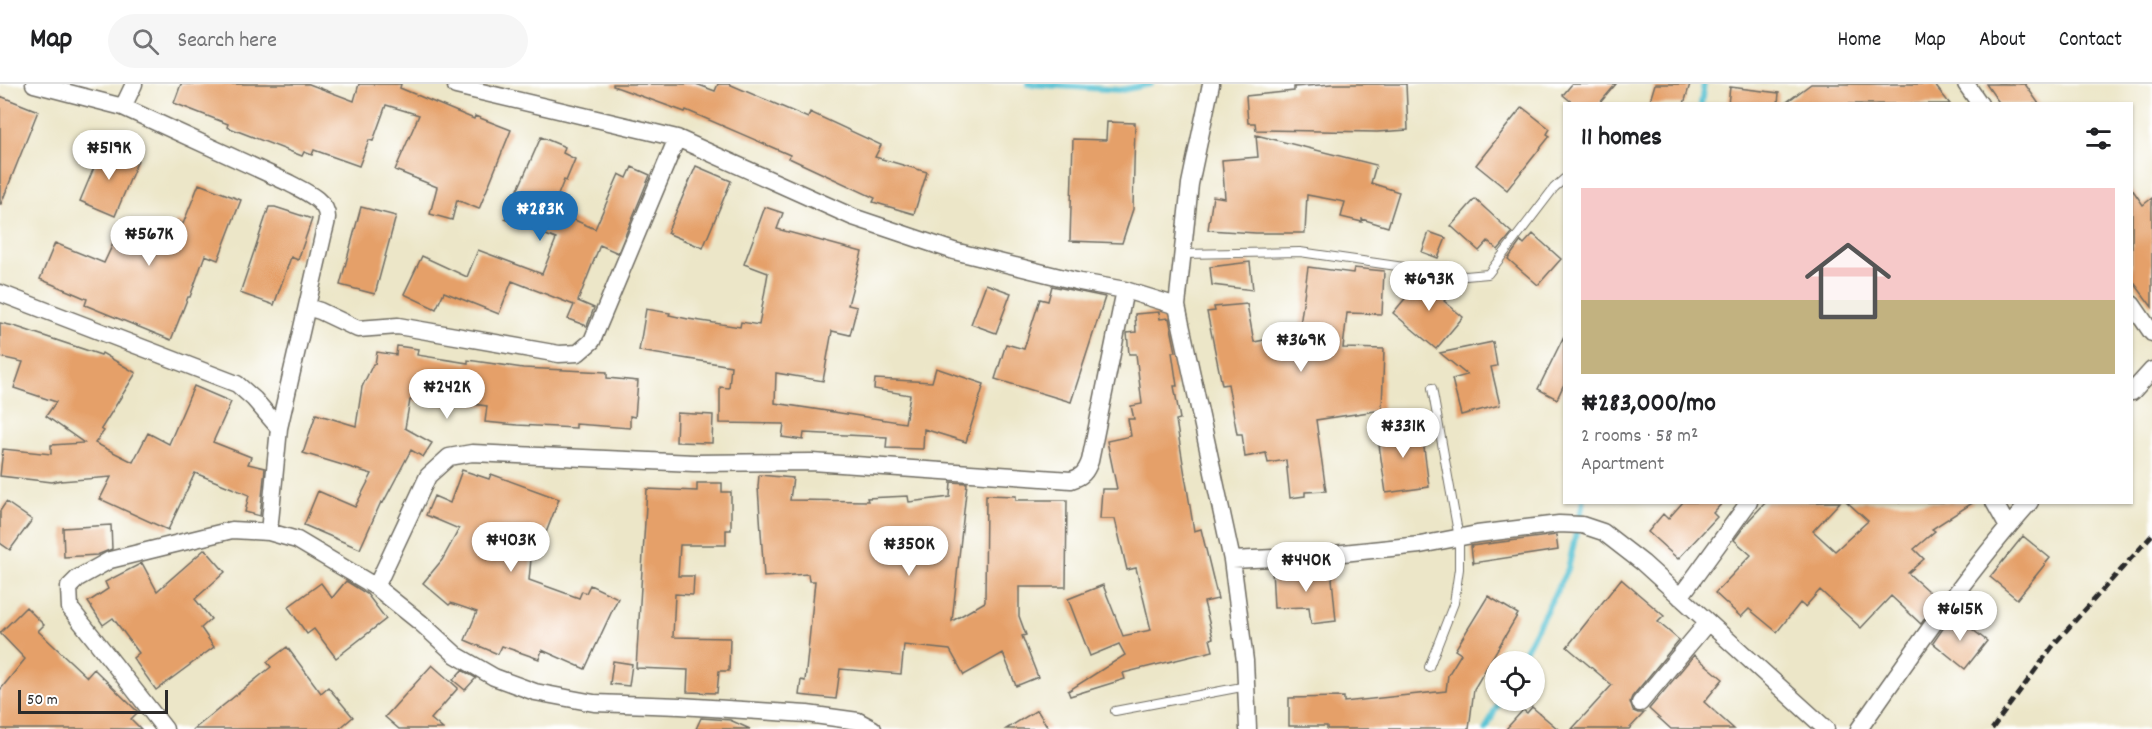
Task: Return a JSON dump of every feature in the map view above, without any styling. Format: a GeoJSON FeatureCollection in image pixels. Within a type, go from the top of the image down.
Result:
{"type":"FeatureCollection","features":[{"type":"Feature","properties":{"kind":"street"},"geometry":{"type":"LineString","coordinates":[[34,84],[123,107],[289,183],[313,196],[326,210],[327,217],[279,428],[269,532]]}},
{"type":"Feature","properties":{"kind":"street"},"geometry":{"type":"LineString","coordinates":[[123,107],[134,84]]}},
{"type":"Feature","properties":{"kind":"street"},"geometry":{"type":"LineString","coordinates":[[1211,84],[1190,184],[1177,306],[1232,560],[1245,661],[1248,729]]}},
{"type":"Feature","properties":{"kind":"street"},"geometry":{"type":"LineString","coordinates":[[1966,84],[1979,102]]}},
{"type":"Feature","properties":{"kind":"street"},"geometry":{"type":"LineString","coordinates":[[456,86],[677,138],[853,217],[954,251],[1080,282],[1125,290],[1177,306]]}},
{"type":"Feature","properties":{"kind":"street"},"geometry":{"type":"LineString","coordinates":[[307,307],[320,310],[358,329],[398,326],[531,351],[578,353],[592,341],[677,138]]}},
{"type":"Feature","properties":{"kind":"street"},"geometry":{"type":"LineString","coordinates":[[376,587],[428,476],[449,457],[472,453],[694,463],[812,462],[1071,480],[1080,478],[1087,470],[1090,461],[1125,290]]}},
{"type":"Feature","properties":{"kind":"street"},"geometry":{"type":"LineString","coordinates":[[0,293],[237,384],[254,399],[279,428]]}},
{"type":"Feature","properties":{"kind":"street"},"geometry":{"type":"LineString","coordinates":[[2133,305],[2152,333]]}},
{"type":"Feature","properties":{"kind":"street"},"geometry":{"type":"LineString","coordinates":[[2133,391],[2152,370]]}},
{"type":"Feature","properties":{"kind":"street"},"geometry":{"type":"LineString","coordinates":[[1680,597],[1748,504]]}},
{"type":"Feature","properties":{"kind":"street"},"geometry":{"type":"LineString","coordinates":[[1995,504],[2008,527]]}},
{"type":"Feature","properties":{"kind":"street"},"geometry":{"type":"LineString","coordinates":[[1859,729],[1934,622],[2028,504]]}},
{"type":"Feature","properties":{"kind":"street"},"geometry":{"type":"LineString","coordinates":[[1232,560],[1314,556],[1420,545],[1559,524],[1582,525],[1603,532],[1643,563],[1826,729]]}},
{"type":"Feature","properties":{"kind":"street"},"geometry":{"type":"LineString","coordinates":[[165,729],[70,608],[69,587],[78,578],[110,560],[232,530],[269,532],[297,540],[376,587],[456,655],[494,677],[535,692],[594,703],[807,714],[858,721],[873,729]]}},
{"type":"Feature","properties":{"kind":"street"},"geometry":{"type":"LineString","coordinates":[[1640,703],[1708,622]]}},
{"type":"Feature","properties":{"kind":"lane"},"geometry":{"type":"LineString","coordinates":[[1183,254],[1300,252],[1466,276],[1488,274],[1554,188],[1563,180]]}},
{"type":"Feature","properties":{"kind":"lane"},"geometry":{"type":"LineString","coordinates":[[1428,667],[1454,603],[1459,569],[1459,538],[1432,388]]}},
{"type":"Feature","properties":{"kind":"lane"},"geometry":{"type":"LineString","coordinates":[[1115,711],[1246,686]]}},
{"type":"Feature","properties":{"kind":"building"},"geometry":{"type":"Polygon","coordinates":[[[181,84],[309,84],[354,101],[359,84],[401,84],[400,88],[474,119],[475,116],[511,130],[479,209],[457,200],[452,220],[430,214],[437,187],[395,170],[419,115],[386,105],[373,141],[369,140],[359,166],[314,150],[312,155],[304,152],[302,156],[227,127],[228,124],[174,103],[181,84]]]}},
{"type":"Feature","properties":{"kind":"building"},"geometry":{"type":"Polygon","coordinates":[[[613,84],[696,84],[715,91],[718,84],[729,84],[808,118],[810,112],[881,145],[875,157],[927,172],[914,214],[873,202],[875,198],[789,158],[790,155],[686,110],[685,112],[613,86],[613,84]]]}},
{"type":"Feature","properties":{"kind":"building"},"geometry":{"type":"Polygon","coordinates":[[[1332,84],[1406,84],[1408,130],[1377,132],[1256,130],[1255,123],[1248,123],[1246,96],[1294,91],[1294,87],[1332,84]]]}},
{"type":"Feature","properties":{"kind":"building"},"geometry":{"type":"Polygon","coordinates":[[[1572,84],[1616,84],[1601,102],[1572,102],[1563,95],[1572,84]]]}},
{"type":"Feature","properties":{"kind":"building"},"geometry":{"type":"Polygon","coordinates":[[[1655,84],[1690,84],[1685,102],[1650,102],[1655,84]]]}},
{"type":"Feature","properties":{"kind":"building"},"geometry":{"type":"Polygon","coordinates":[[[1811,84],[1934,84],[1948,102],[1787,102],[1811,84]]]}},
{"type":"Feature","properties":{"kind":"building"},"geometry":{"type":"Polygon","coordinates":[[[1986,84],[2025,84],[2038,102],[1999,102],[1986,84]]]}},
{"type":"Feature","properties":{"kind":"building"},"geometry":{"type":"Polygon","coordinates":[[[1730,87],[1779,93],[1778,102],[1728,102],[1730,87]]]}},
{"type":"Feature","properties":{"kind":"building"},"geometry":{"type":"Polygon","coordinates":[[[0,96],[38,111],[1,204],[0,204],[0,96]]]}},
{"type":"Feature","properties":{"kind":"building"},"geometry":{"type":"Polygon","coordinates":[[[1522,107],[1550,129],[1547,134],[1550,136],[1507,190],[1476,165],[1522,107]]]}},
{"type":"Feature","properties":{"kind":"building"},"geometry":{"type":"Polygon","coordinates":[[[1107,122],[1135,123],[1133,209],[1122,243],[1070,241],[1073,139],[1106,140],[1107,122]]]}},
{"type":"Feature","properties":{"kind":"building"},"geometry":{"type":"Polygon","coordinates":[[[1256,135],[1376,165],[1371,183],[1399,192],[1388,227],[1362,219],[1362,222],[1341,217],[1345,202],[1307,195],[1305,233],[1208,230],[1213,196],[1225,198],[1222,160],[1258,157],[1256,135]]]}},
{"type":"Feature","properties":{"kind":"building"},"geometry":{"type":"Polygon","coordinates":[[[541,137],[565,147],[563,153],[575,159],[552,210],[595,229],[619,174],[627,178],[632,167],[650,175],[618,253],[600,245],[578,301],[594,308],[587,326],[568,319],[574,305],[512,281],[499,314],[444,292],[436,309],[404,294],[422,256],[467,277],[478,250],[542,274],[556,239],[505,219],[541,137]]]}},
{"type":"Feature","properties":{"kind":"building"},"geometry":{"type":"Polygon","coordinates":[[[103,146],[138,160],[115,216],[80,201],[103,146]]]}},
{"type":"Feature","properties":{"kind":"building"},"geometry":{"type":"Polygon","coordinates":[[[696,166],[731,181],[703,248],[667,233],[696,166]]]}},
{"type":"Feature","properties":{"kind":"building"},"geometry":{"type":"Polygon","coordinates":[[[199,184],[241,200],[218,260],[205,255],[171,340],[85,305],[87,299],[40,279],[55,243],[104,263],[120,229],[166,250],[177,221],[183,224],[199,184]]]}},
{"type":"Feature","properties":{"kind":"building"},"geometry":{"type":"Polygon","coordinates":[[[2133,190],[2143,205],[2152,198],[2152,307],[2133,281],[2133,190]]]}},
{"type":"Feature","properties":{"kind":"building"},"geometry":{"type":"Polygon","coordinates":[[[1475,199],[1512,233],[1498,250],[1488,241],[1479,251],[1451,226],[1475,199]]]}},
{"type":"Feature","properties":{"kind":"building"},"geometry":{"type":"Polygon","coordinates":[[[269,207],[312,219],[298,260],[291,257],[274,305],[240,293],[269,207]]]}},
{"type":"Feature","properties":{"kind":"building"},"geometry":{"type":"Polygon","coordinates":[[[361,207],[396,216],[375,294],[340,285],[361,207]]]}},
{"type":"Feature","properties":{"kind":"building"},"geometry":{"type":"Polygon","coordinates":[[[765,207],[783,213],[777,229],[862,252],[848,305],[857,307],[850,335],[832,331],[823,381],[776,373],[775,403],[905,423],[910,395],[874,389],[875,379],[932,382],[936,368],[984,384],[966,442],[924,429],[923,449],[886,448],[887,437],[804,433],[803,440],[782,437],[784,424],[720,423],[720,387],[729,388],[731,366],[639,351],[646,309],[688,319],[740,327],[741,322],[759,325],[768,273],[744,264],[765,207]]]}},
{"type":"Feature","properties":{"kind":"building"},"geometry":{"type":"Polygon","coordinates":[[[1429,232],[1446,238],[1438,258],[1422,252],[1429,232]]]}},
{"type":"Feature","properties":{"kind":"building"},"geometry":{"type":"Polygon","coordinates":[[[1533,234],[1561,259],[1538,285],[1508,259],[1521,241],[1524,244],[1533,234]]]}},
{"type":"Feature","properties":{"kind":"building"},"geometry":{"type":"Polygon","coordinates":[[[1250,262],[1253,290],[1212,285],[1210,267],[1250,262]]]}},
{"type":"Feature","properties":{"kind":"building"},"geometry":{"type":"Polygon","coordinates":[[[1308,267],[1353,273],[1354,268],[1384,271],[1382,314],[1347,313],[1343,348],[1384,349],[1382,410],[1316,420],[1326,491],[1305,492],[1305,496],[1290,498],[1286,460],[1268,463],[1266,453],[1245,457],[1242,434],[1237,434],[1228,384],[1222,385],[1207,312],[1215,311],[1214,307],[1247,304],[1254,342],[1299,333],[1308,267]]]}},
{"type":"Feature","properties":{"kind":"building"},"geometry":{"type":"Polygon","coordinates":[[[1424,276],[1438,278],[1441,281],[1438,284],[1450,295],[1444,301],[1463,317],[1436,349],[1393,313],[1424,276]]]}},
{"type":"Feature","properties":{"kind":"building"},"geometry":{"type":"Polygon","coordinates":[[[986,284],[1011,293],[996,333],[971,324],[986,284]]]}},
{"type":"Feature","properties":{"kind":"building"},"geometry":{"type":"Polygon","coordinates":[[[1052,286],[1105,297],[1071,402],[995,379],[1006,344],[1024,349],[1040,299],[1048,301],[1052,286]]]}},
{"type":"Feature","properties":{"kind":"building"},"geometry":{"type":"Polygon","coordinates":[[[1159,312],[1160,319],[1169,318],[1176,352],[1172,352],[1177,386],[1174,386],[1180,419],[1176,420],[1194,531],[1201,529],[1218,599],[1204,602],[1213,638],[1210,639],[1213,651],[1123,673],[1125,679],[1070,696],[1068,691],[1125,655],[1119,644],[1090,656],[1068,599],[1103,585],[1123,636],[1151,630],[1136,568],[1127,570],[1115,519],[1100,519],[1102,489],[1117,489],[1107,441],[1131,436],[1128,419],[1134,419],[1131,406],[1142,404],[1136,354],[1129,354],[1127,333],[1136,332],[1135,314],[1159,312]]]}},
{"type":"Feature","properties":{"kind":"building"},"geometry":{"type":"Polygon","coordinates":[[[0,323],[101,355],[102,353],[136,373],[101,429],[104,431],[95,443],[133,462],[148,433],[169,444],[194,386],[231,402],[213,442],[251,457],[248,464],[265,468],[260,516],[245,512],[249,495],[195,473],[168,530],[100,499],[111,477],[52,482],[0,476],[3,449],[51,454],[51,445],[84,443],[46,416],[56,402],[14,388],[23,362],[0,357],[0,323]]]}},
{"type":"Feature","properties":{"kind":"building"},"geometry":{"type":"Polygon","coordinates":[[[1563,338],[1563,386],[1557,399],[1538,389],[1563,338]]]}},
{"type":"Feature","properties":{"kind":"building"},"geometry":{"type":"Polygon","coordinates":[[[1493,342],[1497,366],[1491,367],[1500,405],[1461,415],[1452,379],[1467,375],[1440,353],[1493,342]]]}},
{"type":"Feature","properties":{"kind":"building"},"geometry":{"type":"Polygon","coordinates":[[[397,346],[418,349],[417,355],[468,363],[468,360],[523,368],[607,372],[607,378],[638,381],[635,417],[630,416],[630,428],[576,424],[576,428],[517,425],[485,422],[487,406],[457,402],[456,407],[410,400],[405,428],[432,443],[423,457],[411,450],[383,503],[381,502],[360,549],[304,525],[318,491],[355,507],[372,474],[303,453],[316,414],[356,426],[362,387],[375,364],[377,352],[396,355],[397,346]]]}},
{"type":"Feature","properties":{"kind":"building"},"geometry":{"type":"Polygon","coordinates":[[[677,413],[713,415],[712,443],[676,442],[677,413]]]}},
{"type":"Feature","properties":{"kind":"building"},"geometry":{"type":"Polygon","coordinates":[[[1421,424],[1429,487],[1386,493],[1377,431],[1421,424]]]}},
{"type":"Feature","properties":{"kind":"building"},"geometry":{"type":"Polygon","coordinates":[[[462,470],[489,479],[491,474],[559,499],[539,551],[532,548],[529,580],[579,598],[582,591],[586,593],[590,585],[618,598],[585,669],[542,650],[539,659],[502,646],[498,654],[465,640],[477,612],[451,603],[449,605],[423,583],[442,560],[459,529],[426,515],[434,496],[450,503],[462,470]]]}},
{"type":"Feature","properties":{"kind":"building"},"geometry":{"type":"Polygon","coordinates":[[[759,475],[793,478],[790,500],[868,501],[867,498],[908,496],[909,502],[950,497],[951,482],[967,483],[952,621],[985,602],[986,495],[1016,496],[1016,500],[1067,500],[1066,587],[1019,587],[1019,616],[1026,635],[1022,636],[1038,677],[1016,686],[1003,653],[964,675],[950,650],[904,645],[901,674],[840,669],[836,699],[799,695],[801,680],[805,681],[815,581],[809,581],[808,574],[764,577],[759,475]]]}},
{"type":"Feature","properties":{"kind":"building"},"geometry":{"type":"Polygon","coordinates":[[[697,483],[722,483],[722,492],[731,492],[731,530],[726,530],[726,545],[680,545],[678,576],[694,576],[693,595],[675,594],[673,637],[730,638],[729,671],[719,671],[717,693],[687,692],[688,670],[636,668],[647,489],[697,491],[697,483]]]}},
{"type":"Feature","properties":{"kind":"building"},"geometry":{"type":"Polygon","coordinates":[[[6,502],[32,520],[10,550],[0,543],[0,511],[6,502]]]}},
{"type":"Feature","properties":{"kind":"building"},"geometry":{"type":"Polygon","coordinates":[[[1681,504],[1721,504],[1713,513],[1717,517],[1678,559],[1648,532],[1663,514],[1668,519],[1681,504]]]}},
{"type":"Feature","properties":{"kind":"building"},"geometry":{"type":"Polygon","coordinates":[[[1764,504],[1838,504],[1813,531],[1835,551],[1868,521],[1849,504],[1971,504],[1932,529],[1935,531],[1914,549],[1924,559],[1908,573],[1938,600],[1921,624],[1891,596],[1861,628],[1820,590],[1805,607],[1800,603],[1777,632],[1749,609],[1741,617],[1715,593],[1751,555],[1734,540],[1764,504]]]}},
{"type":"Feature","properties":{"kind":"building"},"geometry":{"type":"Polygon","coordinates":[[[111,525],[112,549],[97,555],[64,557],[63,528],[111,525]]]}},
{"type":"Feature","properties":{"kind":"building"},"geometry":{"type":"Polygon","coordinates":[[[1556,535],[1558,550],[1473,563],[1471,546],[1556,535]]]}},
{"type":"Feature","properties":{"kind":"building"},"geometry":{"type":"Polygon","coordinates":[[[2023,536],[2050,558],[2017,599],[1990,577],[2023,536]]]}},
{"type":"Feature","properties":{"kind":"building"},"geometry":{"type":"Polygon","coordinates":[[[205,549],[225,572],[195,599],[211,619],[201,628],[214,647],[156,690],[133,658],[139,653],[113,618],[103,625],[88,602],[108,589],[105,582],[142,563],[157,591],[205,549]]]}},
{"type":"Feature","properties":{"kind":"building"},"geometry":{"type":"Polygon","coordinates":[[[1288,568],[1288,573],[1331,568],[1336,621],[1311,624],[1309,607],[1274,608],[1272,569],[1288,568]]]}},
{"type":"Feature","properties":{"kind":"building"},"geometry":{"type":"Polygon","coordinates":[[[1621,579],[1664,616],[1658,622],[1679,640],[1632,697],[1630,702],[1633,711],[1644,713],[1629,729],[1572,729],[1612,685],[1567,647],[1621,579]]]}},
{"type":"Feature","properties":{"kind":"building"},"geometry":{"type":"Polygon","coordinates":[[[346,581],[367,594],[386,619],[336,658],[314,629],[307,634],[288,607],[321,583],[332,598],[346,581]]]}},
{"type":"Feature","properties":{"kind":"building"},"geometry":{"type":"Polygon","coordinates":[[[1488,596],[1518,614],[1496,651],[1485,651],[1485,670],[1474,689],[1469,729],[1327,729],[1327,726],[1289,726],[1289,698],[1344,697],[1344,702],[1446,691],[1448,675],[1461,654],[1455,650],[1488,596]]]}},
{"type":"Feature","properties":{"kind":"building"},"geometry":{"type":"Polygon","coordinates":[[[26,607],[44,625],[38,631],[87,677],[94,669],[138,712],[131,719],[141,729],[0,729],[0,690],[25,659],[0,633],[26,607]]]}},
{"type":"Feature","properties":{"kind":"building"},"geometry":{"type":"Polygon","coordinates":[[[1953,614],[1987,641],[1965,669],[1933,643],[1953,614]]]}},
{"type":"Feature","properties":{"kind":"building"},"geometry":{"type":"Polygon","coordinates":[[[287,647],[321,693],[328,687],[353,717],[339,729],[194,729],[271,667],[267,662],[287,647]]]}},
{"type":"Feature","properties":{"kind":"building"},"geometry":{"type":"Polygon","coordinates":[[[1694,655],[1723,679],[1704,702],[1734,729],[1671,729],[1649,709],[1694,655]]]}},
{"type":"Feature","properties":{"kind":"building"},"geometry":{"type":"Polygon","coordinates":[[[613,661],[632,664],[629,686],[610,684],[613,661]]]}},
{"type":"Feature","properties":{"kind":"building"},"geometry":{"type":"Polygon","coordinates":[[[432,665],[458,688],[431,719],[443,729],[399,729],[385,717],[432,665]]]}},
{"type":"Feature","properties":{"kind":"building"},"geometry":{"type":"Polygon","coordinates":[[[462,670],[476,678],[465,690],[453,680],[462,670]]]}},
{"type":"Feature","properties":{"kind":"building"},"geometry":{"type":"Polygon","coordinates":[[[1037,710],[1049,729],[1006,729],[1037,710]]]}},
{"type":"Feature","properties":{"kind":"building"},"geometry":{"type":"Polygon","coordinates":[[[1522,711],[1527,713],[1537,711],[1558,729],[1506,729],[1522,711]]]}},
{"type":"Feature","properties":{"kind":"building"},"geometry":{"type":"Polygon","coordinates":[[[701,718],[730,720],[750,729],[696,729],[701,718]]]}},
{"type":"Feature","properties":{"kind":"waterway"},"geometry":{"type":"LineString","coordinates":[[1028,84],[1121,90],[1151,84]]}},
{"type":"Feature","properties":{"kind":"waterway"},"geometry":{"type":"LineString","coordinates":[[1701,102],[1704,84]]}},
{"type":"Feature","properties":{"kind":"waterway"},"geometry":{"type":"LineString","coordinates":[[1525,651],[1568,569],[1583,504]]}},
{"type":"Feature","properties":{"kind":"waterway"},"geometry":{"type":"LineString","coordinates":[[1486,729],[1495,711]]}},
{"type":"Feature","properties":{"kind":"railway"},"geometry":{"type":"LineString","coordinates":[[1992,729],[2056,642],[2152,535]]}}]}
